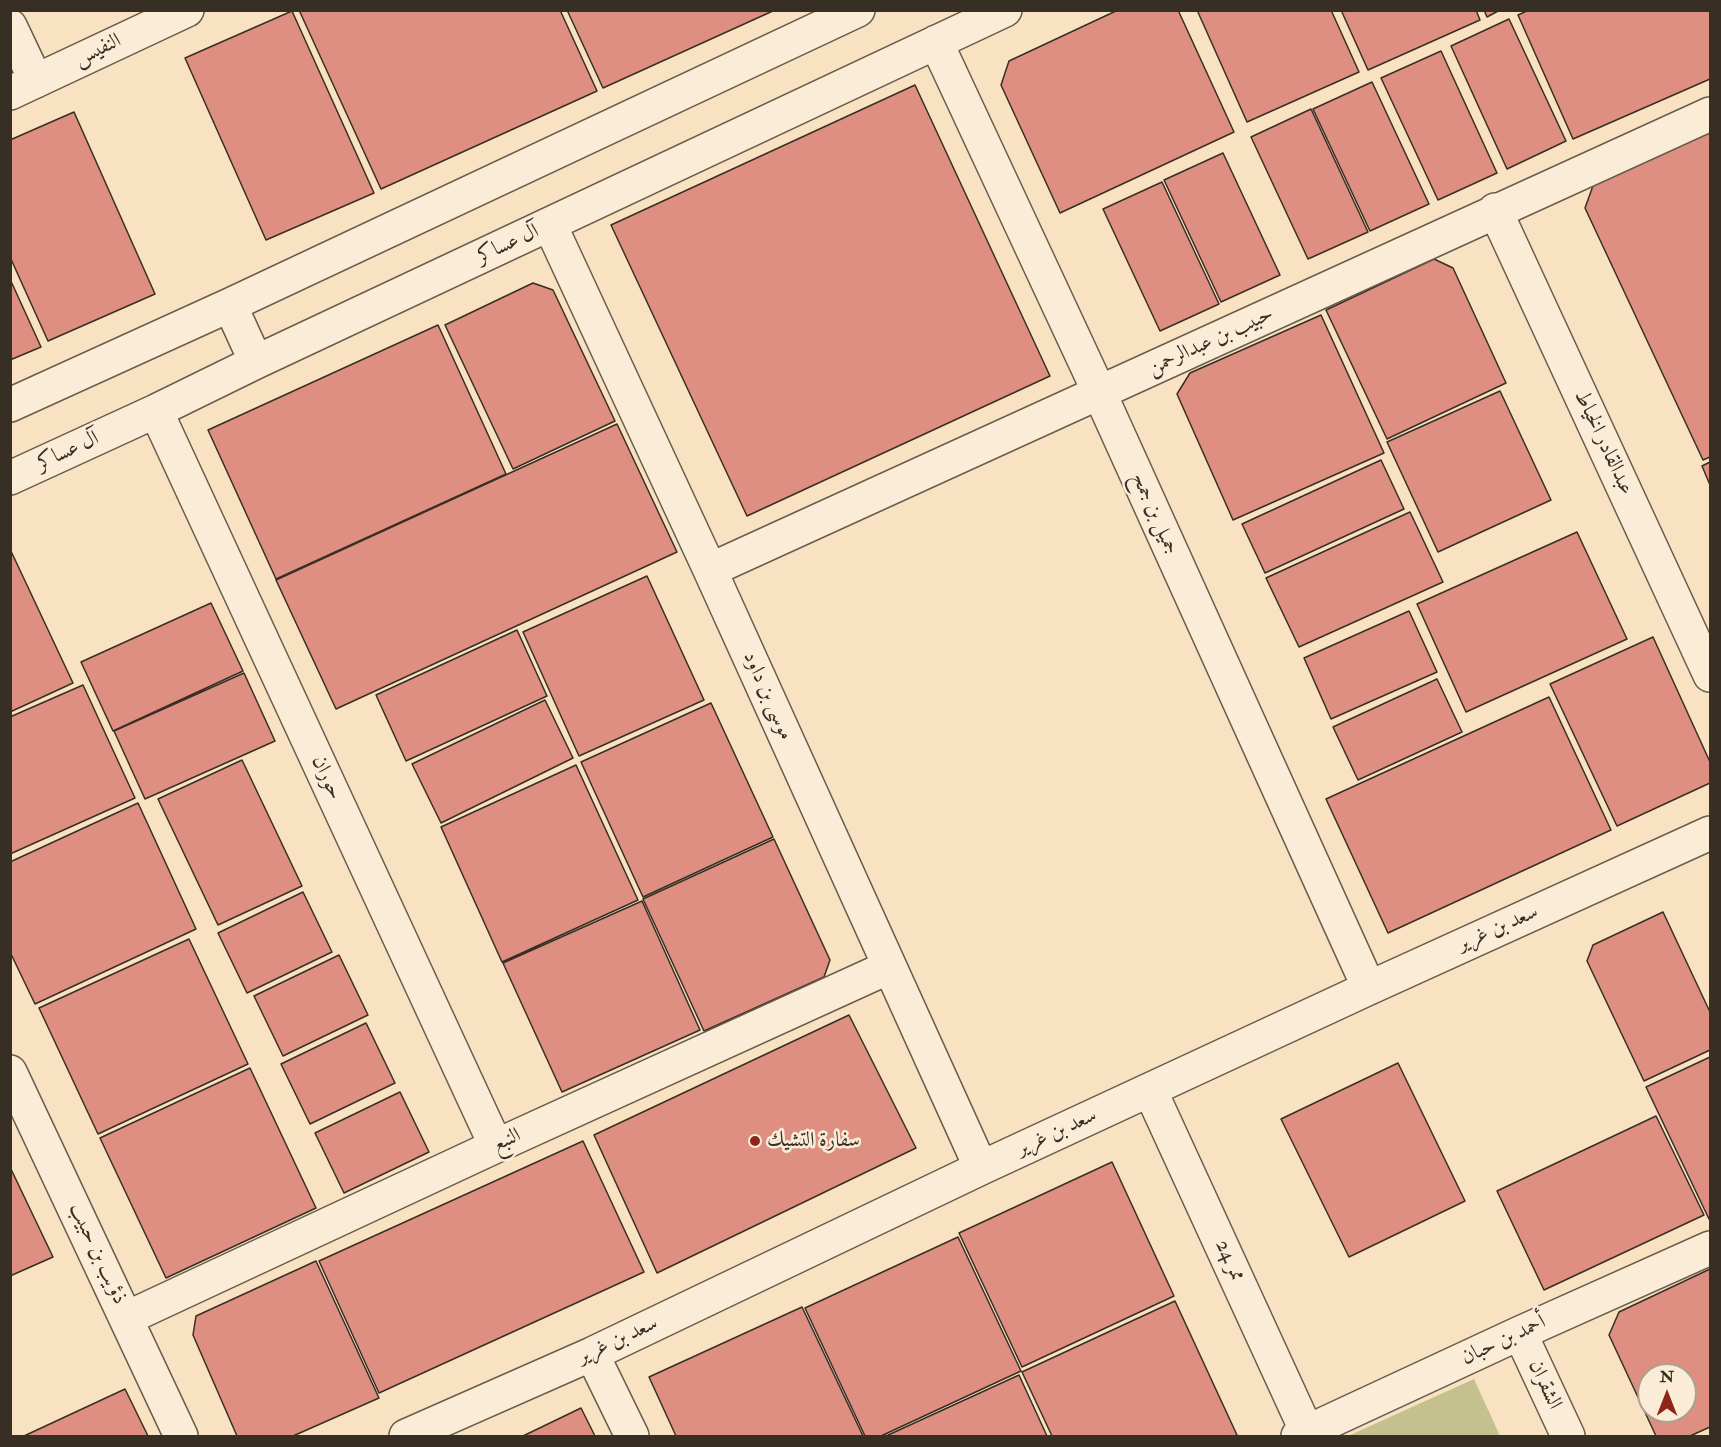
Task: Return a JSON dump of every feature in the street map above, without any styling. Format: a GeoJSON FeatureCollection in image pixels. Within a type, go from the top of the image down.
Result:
{"type":"FeatureCollection","features":[{"type":"Feature","properties":{"kind":"street","name":"النفيس"},"geometry":{"type":"LineString","coordinates":[[23,87],[187,10]]}},
{"type":"Feature","properties":{"kind":"street"},"geometry":{"type":"LineString","coordinates":[[10,405],[230,305],[858,10]]}},
{"type":"Feature","properties":{"kind":"street","name":"آل عساكر"},"geometry":{"type":"LineString","coordinates":[[10,478],[1005,10]]}},
{"type":"Feature","properties":{"kind":"street"},"geometry":{"type":"LineString","coordinates":[[10,26],[23,87]]}},
{"type":"Feature","properties":{"kind":"street","name":"جميل بن جمح"},"geometry":{"type":"LineString","coordinates":[[936,42],[1100,394],[1369,987]]}},
{"type":"Feature","properties":{"kind":"street","name":"حبيب بن عبدالرحمن"},"geometry":{"type":"LineString","coordinates":[[710,570],[1710,114]]}},
{"type":"Feature","properties":{"kind":"street","name":"عبدالقادر الخياط"},"geometry":{"type":"LineString","coordinates":[[1496,210],[1710,675]]}},
{"type":"Feature","properties":{"kind":"street","name":"موسى بن داود"},"geometry":{"type":"LineString","coordinates":[[550,225],[710,570],[981,1168]]}},
{"type":"Feature","properties":{"kind":"street"},"geometry":{"type":"LineString","coordinates":[[230,305],[256,362]]}},
{"type":"Feature","properties":{"kind":"street","name":"حوران"},"geometry":{"type":"LineString","coordinates":[[156,411],[496,1146]]}},
{"type":"Feature","properties":{"kind":"street","name":"سعد بن غرير"},"geometry":{"type":"LineString","coordinates":[[406,1437],[592,1354],[981,1168],[1369,987],[1710,833]]}},
{"type":"Feature","properties":{"kind":"street","name":"النبع"},"geometry":{"type":"LineString","coordinates":[[127,1318],[496,1146],[889,967]]}},
{"type":"Feature","properties":{"kind":"street","name":"ذؤيب بن حبيب"},"geometry":{"type":"LineString","coordinates":[[10,1072],[181,1437]]}},
{"type":"Feature","properties":{"kind":"street","name":"ممر 24"},"geometry":{"type":"LineString","coordinates":[[1150,1090],[1303,1434]]}},
{"type":"Feature","properties":{"kind":"street","name":"أحمد بن حبان"},"geometry":{"type":"LineString","coordinates":[[1303,1434],[1710,1248]]}},
{"type":"Feature","properties":{"kind":"street","name":"الشقران"},"geometry":{"type":"LineString","coordinates":[[1520,1333],[1568,1437]]}},
{"type":"Feature","properties":{"kind":"street"},"geometry":{"type":"LineString","coordinates":[[592,1354],[632,1437]]}},
{"type":"Feature","properties":{"kind":"shaded area"},"geometry":{"type":"Polygon","coordinates":[[[1474,1379],[1500,1436],[1348,1436],[1474,1379]]]}},
{"type":"Feature","properties":{"kind":"building"},"geometry":{"type":"Polygon","coordinates":[[[299,10],[560,10],[597,91],[381,189],[299,10]]]}},
{"type":"Feature","properties":{"kind":"building"},"geometry":{"type":"Polygon","coordinates":[[[567,10],[775,10],[603,88],[567,10]]]}},
{"type":"Feature","properties":{"kind":"building"},"geometry":{"type":"Polygon","coordinates":[[[1118,10],[1178,10],[1234,132],[1060,213],[1001,85],[1009,61],[1118,10]]]}},
{"type":"Feature","properties":{"kind":"building"},"geometry":{"type":"Polygon","coordinates":[[[1197,10],[1331,10],[1359,72],[1247,122],[1197,10]]]}},
{"type":"Feature","properties":{"kind":"building"},"geometry":{"type":"Polygon","coordinates":[[[1341,10],[1476,10],[1480,20],[1368,70],[1341,10]]]}},
{"type":"Feature","properties":{"kind":"building"},"geometry":{"type":"Polygon","coordinates":[[[1484,10],[1500,10],[1487,17],[1484,10]]]}},
{"type":"Feature","properties":{"kind":"building"},"geometry":{"type":"Polygon","coordinates":[[[1529,10],[1710,10],[1710,79],[1573,139],[1518,15],[1529,10]]]}},
{"type":"Feature","properties":{"kind":"building"},"geometry":{"type":"Polygon","coordinates":[[[292,11],[374,193],[266,240],[185,58],[292,11]]]}},
{"type":"Feature","properties":{"kind":"building"},"geometry":{"type":"Polygon","coordinates":[[[1509,19],[1566,141],[1507,169],[1451,46],[1509,19]]]}},
{"type":"Feature","properties":{"kind":"building"},"geometry":{"type":"Polygon","coordinates":[[[1441,51],[1497,173],[1438,200],[1381,78],[1441,51]]]}},
{"type":"Feature","properties":{"kind":"building"},"geometry":{"type":"Polygon","coordinates":[[[1372,82],[1429,204],[1370,231],[1313,109],[1372,82]]]}},
{"type":"Feature","properties":{"kind":"building"},"geometry":{"type":"Polygon","coordinates":[[[915,85],[1050,376],[747,516],[611,225],[915,85]]]}},
{"type":"Feature","properties":{"kind":"building"},"geometry":{"type":"Polygon","coordinates":[[[1311,109],[1368,232],[1308,259],[1251,137],[1311,109]]]}},
{"type":"Feature","properties":{"kind":"building"},"geometry":{"type":"Polygon","coordinates":[[[74,112],[155,294],[48,341],[10,257],[10,140],[74,112]]]}},
{"type":"Feature","properties":{"kind":"building"},"geometry":{"type":"Polygon","coordinates":[[[1710,128],[1710,457],[1703,460],[1585,208],[1594,183],[1710,128]]]}},
{"type":"Feature","properties":{"kind":"building"},"geometry":{"type":"Polygon","coordinates":[[[1223,153],[1280,275],[1221,302],[1164,180],[1223,153]]]}},
{"type":"Feature","properties":{"kind":"building"},"geometry":{"type":"Polygon","coordinates":[[[1162,182],[1219,304],[1160,331],[1103,209],[1162,182]]]}},
{"type":"Feature","properties":{"kind":"building"},"geometry":{"type":"Polygon","coordinates":[[[1434,259],[1453,268],[1506,383],[1387,439],[1326,310],[1434,259]]]}},
{"type":"Feature","properties":{"kind":"building"},"geometry":{"type":"Polygon","coordinates":[[[10,279],[41,347],[10,360],[10,279]]]}},
{"type":"Feature","properties":{"kind":"building"},"geometry":{"type":"Polygon","coordinates":[[[533,283],[553,290],[615,421],[513,469],[445,325],[533,283]]]}},
{"type":"Feature","properties":{"kind":"building"},"geometry":{"type":"Polygon","coordinates":[[[1321,315],[1384,453],[1233,520],[1177,394],[1190,373],[1321,315]]]}},
{"type":"Feature","properties":{"kind":"building"},"geometry":{"type":"Polygon","coordinates":[[[438,325],[506,474],[276,579],[208,430],[438,325]]]}},
{"type":"Feature","properties":{"kind":"building"},"geometry":{"type":"Polygon","coordinates":[[[1500,391],[1551,500],[1438,552],[1387,442],[1500,391]]]}},
{"type":"Feature","properties":{"kind":"building"},"geometry":{"type":"Polygon","coordinates":[[[617,424],[677,552],[336,709],[276,580],[617,424]]]}},
{"type":"Feature","properties":{"kind":"building"},"geometry":{"type":"Polygon","coordinates":[[[1381,460],[1404,509],[1265,573],[1242,524],[1381,460]]]}},
{"type":"Feature","properties":{"kind":"building"},"geometry":{"type":"Polygon","coordinates":[[[1710,462],[1710,485],[1702,466],[1710,462]]]}},
{"type":"Feature","properties":{"kind":"building"},"geometry":{"type":"Polygon","coordinates":[[[1410,512],[1443,582],[1299,647],[1266,578],[1410,512]]]}},
{"type":"Feature","properties":{"kind":"building"},"geometry":{"type":"Polygon","coordinates":[[[1577,532],[1627,639],[1466,712],[1417,604],[1577,532]]]}},
{"type":"Feature","properties":{"kind":"building"},"geometry":{"type":"Polygon","coordinates":[[[10,549],[73,683],[10,712],[10,549]]]}},
{"type":"Feature","properties":{"kind":"building"},"geometry":{"type":"Polygon","coordinates":[[[647,576],[704,700],[579,756],[523,632],[647,576]]]}},
{"type":"Feature","properties":{"kind":"building"},"geometry":{"type":"Polygon","coordinates":[[[211,603],[243,671],[113,731],[81,662],[211,603]]]}},
{"type":"Feature","properties":{"kind":"building"},"geometry":{"type":"Polygon","coordinates":[[[1409,611],[1437,672],[1331,719],[1304,658],[1409,611]]]}},
{"type":"Feature","properties":{"kind":"building"},"geometry":{"type":"Polygon","coordinates":[[[517,630],[547,696],[406,761],[376,695],[517,630]]]}},
{"type":"Feature","properties":{"kind":"building"},"geometry":{"type":"Polygon","coordinates":[[[1653,637],[1710,762],[1710,783],[1617,826],[1550,684],[1653,637]]]}},
{"type":"Feature","properties":{"kind":"building"},"geometry":{"type":"Polygon","coordinates":[[[244,673],[275,741],[145,799],[114,731],[244,673]]]}},
{"type":"Feature","properties":{"kind":"building"},"geometry":{"type":"Polygon","coordinates":[[[1437,679],[1462,732],[1358,780],[1333,727],[1437,679]]]}},
{"type":"Feature","properties":{"kind":"building"},"geometry":{"type":"Polygon","coordinates":[[[83,685],[135,798],[10,854],[10,717],[83,685]]]}},
{"type":"Feature","properties":{"kind":"building"},"geometry":{"type":"Polygon","coordinates":[[[1549,697],[1611,830],[1388,933],[1326,799],[1549,697]]]}},
{"type":"Feature","properties":{"kind":"building"},"geometry":{"type":"Polygon","coordinates":[[[545,700],[573,758],[441,823],[412,764],[545,700]]]}},
{"type":"Feature","properties":{"kind":"building"},"geometry":{"type":"Polygon","coordinates":[[[711,703],[773,837],[643,897],[581,762],[711,703]]]}},
{"type":"Feature","properties":{"kind":"building"},"geometry":{"type":"Polygon","coordinates":[[[242,760],[302,886],[218,925],[158,799],[242,760]]]}},
{"type":"Feature","properties":{"kind":"building"},"geometry":{"type":"Polygon","coordinates":[[[576,765],[638,900],[502,962],[441,827],[576,765]]]}},
{"type":"Feature","properties":{"kind":"building"},"geometry":{"type":"Polygon","coordinates":[[[138,803],[196,929],[35,1004],[10,952],[10,862],[138,803]]]}},
{"type":"Feature","properties":{"kind":"building"},"geometry":{"type":"Polygon","coordinates":[[[774,839],[830,960],[824,977],[704,1031],[643,899],[774,839]]]}},
{"type":"Feature","properties":{"kind":"building"},"geometry":{"type":"Polygon","coordinates":[[[303,892],[332,952],[247,993],[218,933],[303,892]]]}},
{"type":"Feature","properties":{"kind":"building"},"geometry":{"type":"Polygon","coordinates":[[[642,901],[700,1030],[562,1092],[503,963],[642,901]]]}},
{"type":"Feature","properties":{"kind":"building"},"geometry":{"type":"Polygon","coordinates":[[[1663,912],[1710,1012],[1710,1050],[1644,1081],[1587,961],[1593,945],[1663,912]]]}},
{"type":"Feature","properties":{"kind":"building"},"geometry":{"type":"Polygon","coordinates":[[[189,939],[248,1064],[98,1134],[39,1008],[189,939]]]}},
{"type":"Feature","properties":{"kind":"building"},"geometry":{"type":"Polygon","coordinates":[[[339,955],[368,1015],[283,1056],[254,996],[339,955]]]}},
{"type":"Feature","properties":{"kind":"building","name":"سفارة التشيك"},"geometry":{"type":"Polygon","coordinates":[[[849,1015],[916,1148],[657,1273],[594,1135],[849,1015]]]}},
{"type":"Feature","properties":{"kind":"building"},"geometry":{"type":"Polygon","coordinates":[[[366,1023],[395,1083],[310,1124],[281,1064],[366,1023]]]}},
{"type":"Feature","properties":{"kind":"building"},"geometry":{"type":"Polygon","coordinates":[[[1710,1057],[1710,1218],[1709,1219],[1646,1087],[1710,1057]]]}},
{"type":"Feature","properties":{"kind":"building"},"geometry":{"type":"Polygon","coordinates":[[[1398,1063],[1465,1201],[1349,1257],[1281,1119],[1398,1063]]]}},
{"type":"Feature","properties":{"kind":"building"},"geometry":{"type":"Polygon","coordinates":[[[250,1068],[316,1208],[166,1278],[100,1138],[250,1068]]]}},
{"type":"Feature","properties":{"kind":"building"},"geometry":{"type":"Polygon","coordinates":[[[400,1092],[429,1152],[344,1193],[315,1133],[400,1092]]]}},
{"type":"Feature","properties":{"kind":"building"},"geometry":{"type":"Polygon","coordinates":[[[1656,1116],[1704,1215],[1544,1290],[1497,1191],[1656,1116]]]}},
{"type":"Feature","properties":{"kind":"building"},"geometry":{"type":"Polygon","coordinates":[[[583,1141],[644,1272],[379,1393],[319,1261],[583,1141]]]}},
{"type":"Feature","properties":{"kind":"building"},"geometry":{"type":"Polygon","coordinates":[[[1112,1162],[1174,1296],[1022,1367],[959,1233],[1112,1162]]]}},
{"type":"Feature","properties":{"kind":"building"},"geometry":{"type":"Polygon","coordinates":[[[10,1167],[53,1257],[10,1276],[10,1167]]]}},
{"type":"Feature","properties":{"kind":"building"},"geometry":{"type":"Polygon","coordinates":[[[958,1237],[1021,1371],[881,1436],[865,1436],[805,1308],[958,1237]]]}},
{"type":"Feature","properties":{"kind":"building"},"geometry":{"type":"Polygon","coordinates":[[[316,1261],[379,1398],[293,1436],[237,1436],[193,1335],[196,1316],[316,1261]]]}},
{"type":"Feature","properties":{"kind":"building"},"geometry":{"type":"Polygon","coordinates":[[[1710,1269],[1710,1427],[1690,1436],[1656,1436],[1650,1423],[1697,1423],[1697,1363],[1637,1363],[1637,1395],[1609,1335],[1619,1312],[1710,1269]]]}},
{"type":"Feature","properties":{"kind":"building"},"geometry":{"type":"Polygon","coordinates":[[[1175,1301],[1237,1435],[1052,1436],[1022,1372],[1175,1301]]]}},
{"type":"Feature","properties":{"kind":"building"},"geometry":{"type":"Polygon","coordinates":[[[802,1307],[863,1436],[676,1436],[649,1377],[802,1307]]]}},
{"type":"Feature","properties":{"kind":"building"},"geometry":{"type":"Polygon","coordinates":[[[1019,1375],[1047,1436],[886,1436],[1019,1375]]]}},
{"type":"Feature","properties":{"kind":"building"},"geometry":{"type":"Polygon","coordinates":[[[125,1389],[148,1436],[24,1436],[125,1389]]]}},
{"type":"Feature","properties":{"kind":"building"},"geometry":{"type":"Polygon","coordinates":[[[581,1408],[595,1436],[523,1436],[581,1408]]]}},
{"type":"Feature","properties":{"kind":"place","name":"سفارة التشيك"},"geometry":{"type":"Point","coordinates":[755,1141]}}]}
